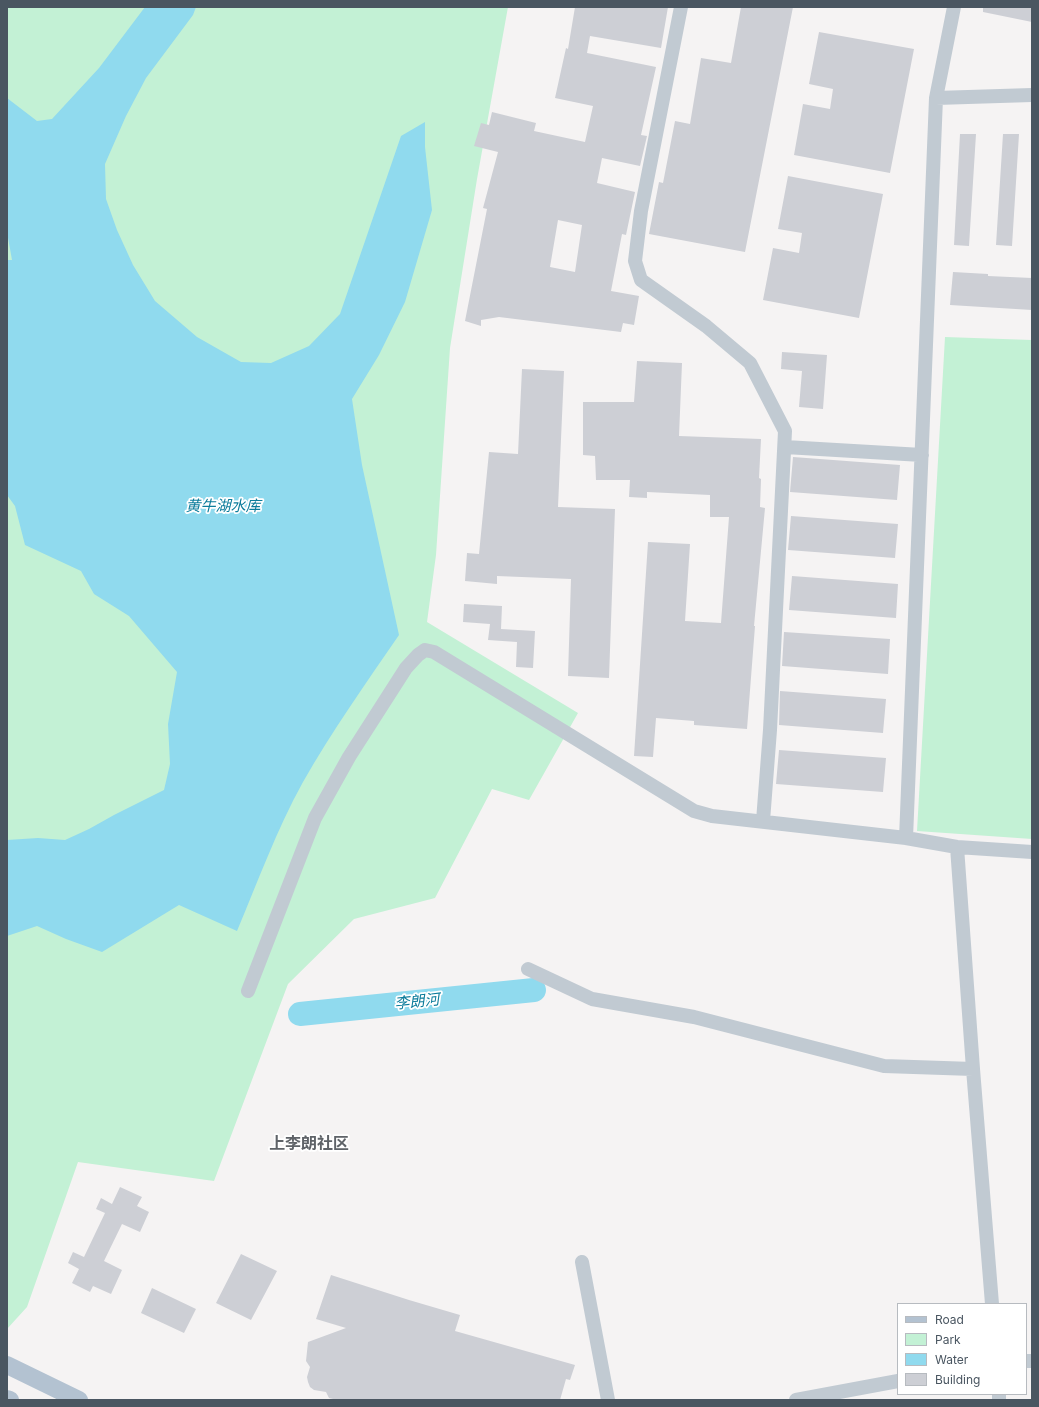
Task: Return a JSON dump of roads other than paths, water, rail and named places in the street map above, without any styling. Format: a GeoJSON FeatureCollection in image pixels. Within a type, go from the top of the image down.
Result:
{"type":"FeatureCollection","features":[{"type":"Feature","properties":{"kind":"main road"},"geometry":{"type":"LineString","coordinates":[[7,1365],[79,1400]]}},
{"type":"Feature","properties":{"kind":"street"},"geometry":{"type":"LineString","coordinates":[[681,7],[641,211],[635,261],[641,280],[706,326],[750,363],[786,430],[770,730],[763,821]]}},
{"type":"Feature","properties":{"kind":"street"},"geometry":{"type":"LineString","coordinates":[[906,838],[936,98],[954,7]]}},
{"type":"Feature","properties":{"kind":"street"},"geometry":{"type":"LineString","coordinates":[[936,98],[1032,95]]}},
{"type":"Feature","properties":{"kind":"street"},"geometry":{"type":"LineString","coordinates":[[785,447],[922,455]]}},
{"type":"Feature","properties":{"kind":"street"},"geometry":{"type":"LineString","coordinates":[[248,991],[315,818],[349,757],[406,668],[425,650],[434,652],[694,811],[712,816],[906,838],[957,847],[1032,852]]}},
{"type":"Feature","properties":{"kind":"street"},"geometry":{"type":"LineString","coordinates":[[957,847],[992,1303]]}},
{"type":"Feature","properties":{"kind":"street"},"geometry":{"type":"LineString","coordinates":[[528,969],[592,999],[694,1017],[884,1066],[973,1069]]}},
{"type":"Feature","properties":{"kind":"street"},"geometry":{"type":"LineString","coordinates":[[582,1262],[608,1400]]}},
{"type":"Feature","properties":{"kind":"street"},"geometry":{"type":"LineString","coordinates":[[796,1400],[897,1381]]}},
{"type":"Feature","properties":{"kind":"water","name":"黄牛湖水库"},"geometry":{"type":"Polygon","coordinates":[[[145,7],[196,7],[193,15],[146,78],[126,116],[105,164],[106,199],[117,230],[133,265],[155,301],[197,337],[241,362],[271,363],[309,346],[340,314],[401,136],[425,122],[425,147],[432,210],[405,302],[379,355],[352,399],[362,465],[399,635],[337,726],[303,782],[276,837],[237,931],[179,905],[102,952],[66,939],[37,926],[7,936],[7,840],[38,838],[65,840],[164,790],[170,764],[168,724],[177,672],[129,616],[94,594],[81,571],[25,545],[15,506],[7,495],[7,260],[12,260],[7,232],[7,98],[37,121],[52,119],[99,68],[145,7]]]}},
{"type":"Feature","properties":{"kind":"waterway","name":"李朗河"},"geometry":{"type":"LineString","coordinates":[[300,1014],[534,990]]}},
{"type":"Feature","properties":{"kind":"district","name":"上李朗社区"},"geometry":{"type":"Point","coordinates":[309,1144]}}]}
